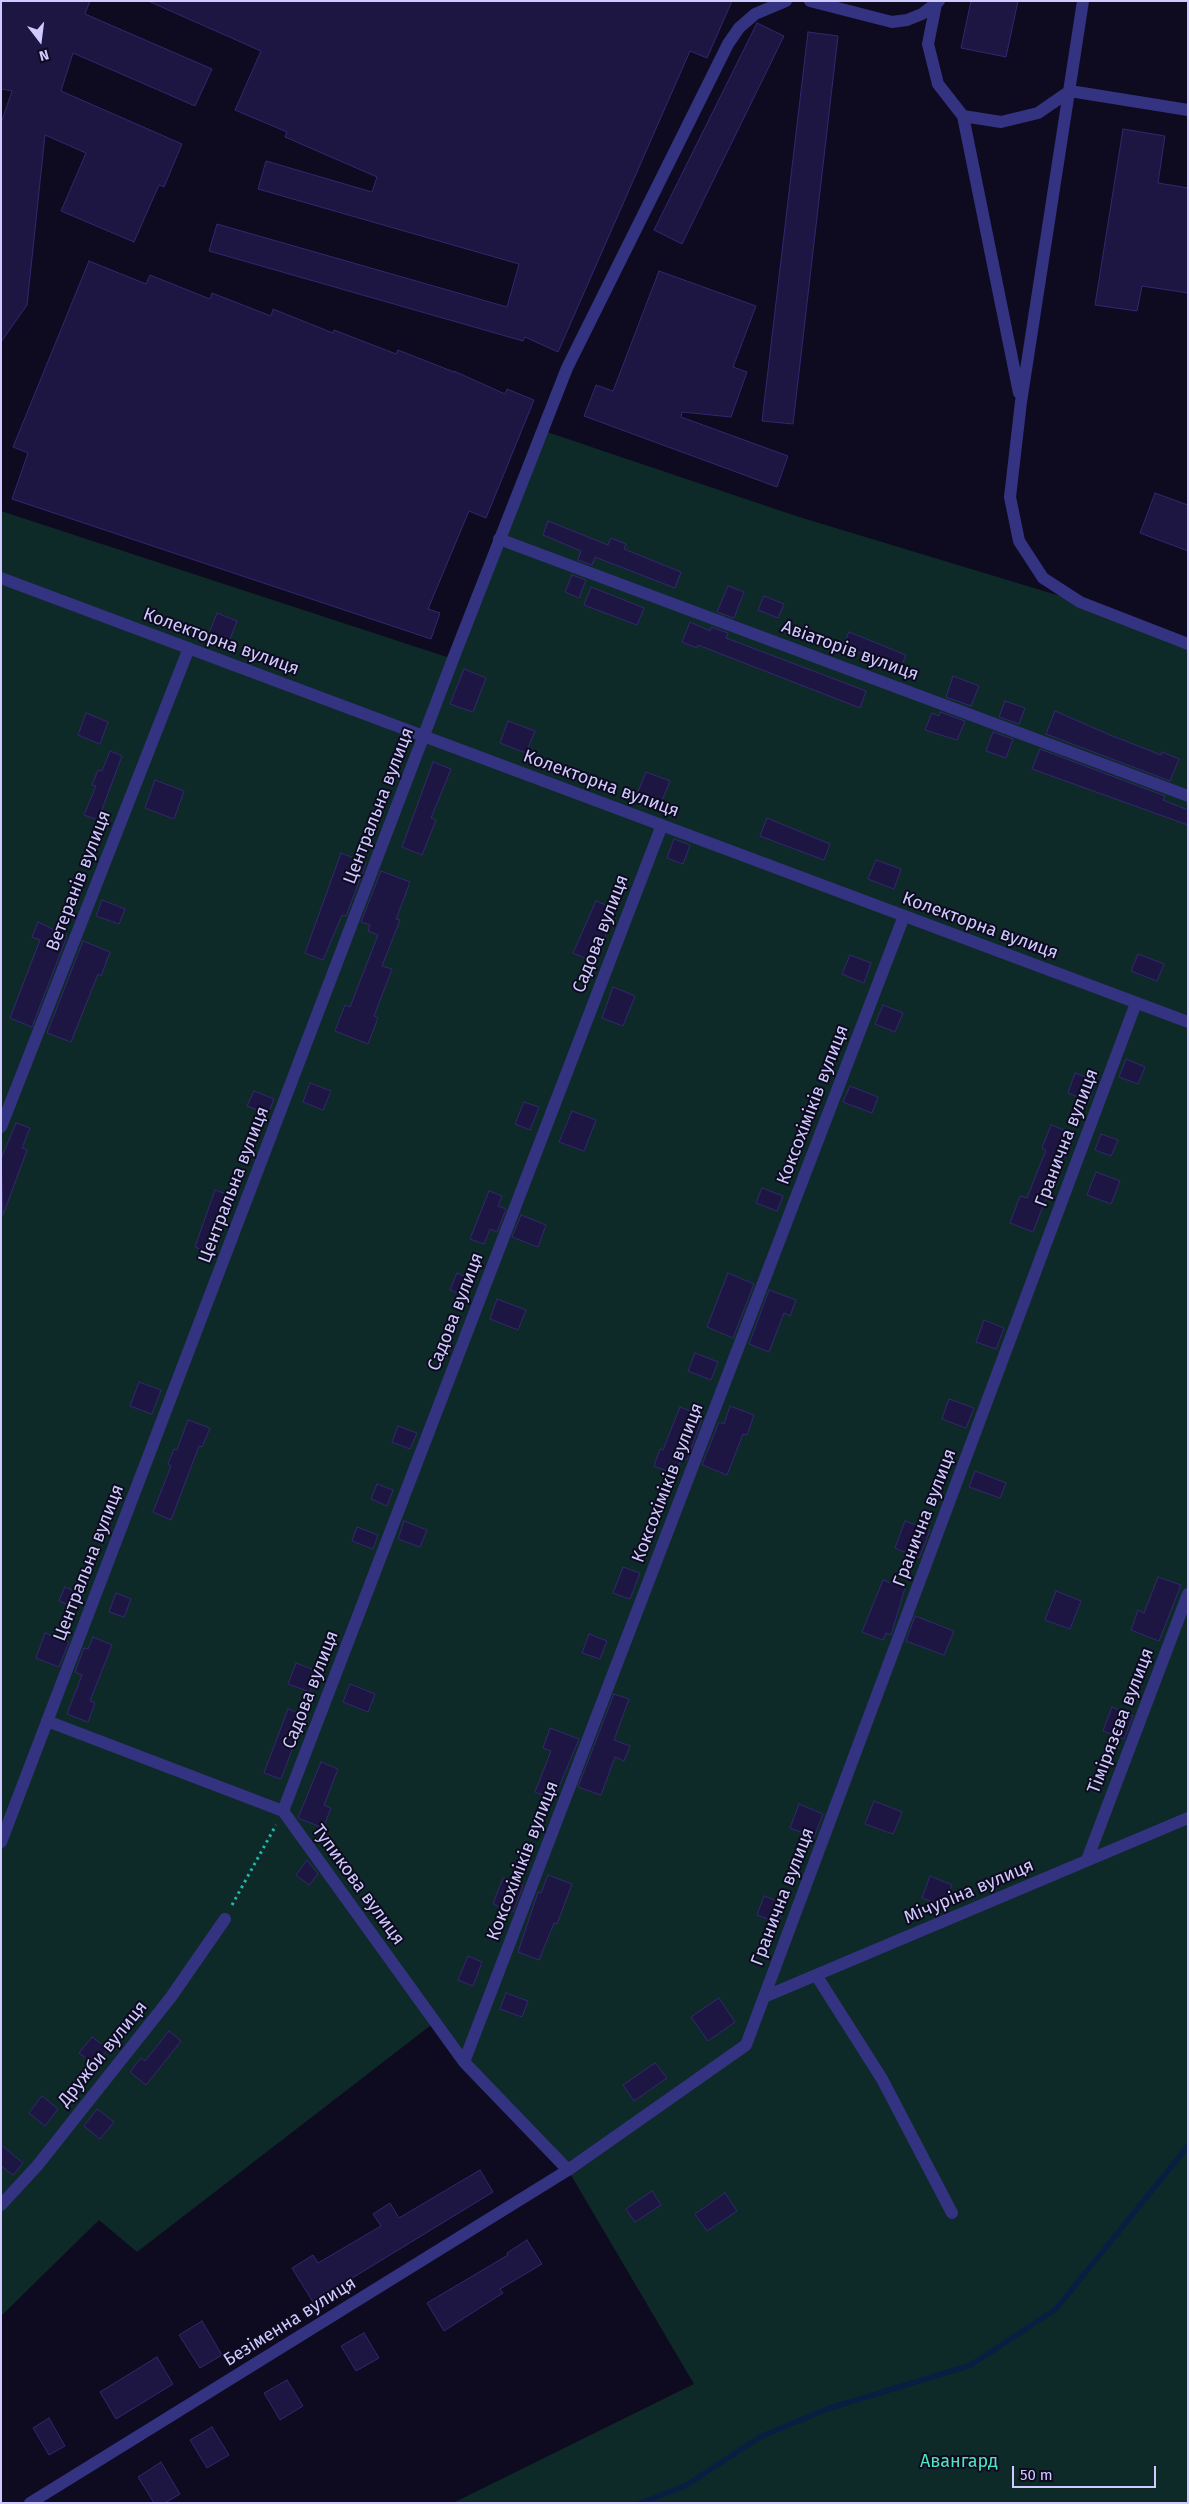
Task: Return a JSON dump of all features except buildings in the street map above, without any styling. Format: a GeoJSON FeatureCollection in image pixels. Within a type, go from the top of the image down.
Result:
{"type":"FeatureCollection","features":[{"type":"Feature","properties":{"kind":"street","name":"Центральна вулиця"},"geometry":{"type":"LineString","coordinates":[[1,1842],[425,737],[499,539],[567,368],[728,44],[739,28],[755,14],[786,1]]}},
{"type":"Feature","properties":{"kind":"street"},"geometry":{"type":"LineString","coordinates":[[810,1],[892,22],[908,20],[922,14],[937,3]]}},
{"type":"Feature","properties":{"kind":"street"},"geometry":{"type":"LineString","coordinates":[[1084,1],[1021,402],[1010,497],[1020,541],[1043,578],[1080,602],[1188,644]]}},
{"type":"Feature","properties":{"kind":"street"},"geometry":{"type":"LineString","coordinates":[[937,3],[928,44],[938,84],[963,116],[1021,402]]}},
{"type":"Feature","properties":{"kind":"street"},"geometry":{"type":"LineString","coordinates":[[963,116],[1001,122],[1038,114],[1070,91],[1188,110]]}},
{"type":"Feature","properties":{"kind":"street","name":"Авіаторів вулиця"},"geometry":{"type":"LineString","coordinates":[[499,539],[1188,796]]}},
{"type":"Feature","properties":{"kind":"street","name":"Колекторна вулиця"},"geometry":{"type":"LineString","coordinates":[[1,578],[1188,1022]]}},
{"type":"Feature","properties":{"kind":"street","name":"Ветеранів вулиця"},"geometry":{"type":"LineString","coordinates":[[1,1127],[189,648]]}},
{"type":"Feature","properties":{"kind":"street","name":"Садова вулиця"},"geometry":{"type":"LineString","coordinates":[[283,1811],[662,825]]}},
{"type":"Feature","properties":{"kind":"street","name":"Коксохіміків вулиця"},"geometry":{"type":"LineString","coordinates":[[464,2062],[904,916]]}},
{"type":"Feature","properties":{"kind":"street","name":"Гранична вулиця"},"geometry":{"type":"LineString","coordinates":[[746,2045],[1136,1003]]}},
{"type":"Feature","properties":{"kind":"street","name":"Тімірязєва вулиця"},"geometry":{"type":"LineString","coordinates":[[1087,1860],[1188,1594]]}},
{"type":"Feature","properties":{"kind":"street"},"geometry":{"type":"LineString","coordinates":[[47,1722],[283,1811]]}},
{"type":"Feature","properties":{"kind":"street","name":"Тупикова вулиця"},"geometry":{"type":"LineString","coordinates":[[283,1811],[464,2062],[568,2170]]}},
{"type":"Feature","properties":{"kind":"street","name":"Мічуріна вулиця"},"geometry":{"type":"LineString","coordinates":[[764,1997],[1188,1818]]}},
{"type":"Feature","properties":{"kind":"street","name":"Дружби вулиця"},"geometry":{"type":"LineString","coordinates":[[1,2205],[37,2166],[171,1997],[225,1919]]}},
{"type":"Feature","properties":{"kind":"street"},"geometry":{"type":"LineString","coordinates":[[816,1975],[882,2079],[952,2213]]}},
{"type":"Feature","properties":{"kind":"street","name":"Безіменна вулиця"},"geometry":{"type":"LineString","coordinates":[[30,2503],[568,2170],[746,2045]]}},
{"type":"Feature","properties":{"kind":"path"},"geometry":{"type":"LineString","coordinates":[[225,1919],[283,1811]]}},
{"type":"Feature","properties":{"kind":"green space","name":"Авангард"},"geometry":{"type":"Polygon","coordinates":[[[541,430],[796,516],[1080,602],[1188,644],[1188,2503],[453,2503],[694,2384],[568,2170],[435,2022],[137,2252],[99,2220],[1,2316],[1,511],[453,659],[541,430]]]}},
{"type":"Feature","properties":{"kind":"waterway"},"geometry":{"type":"LineString","coordinates":[[640,2503],[685,2486],[760,2437],[827,2409],[971,2365],[1056,2309],[1188,2146]]}}]}
